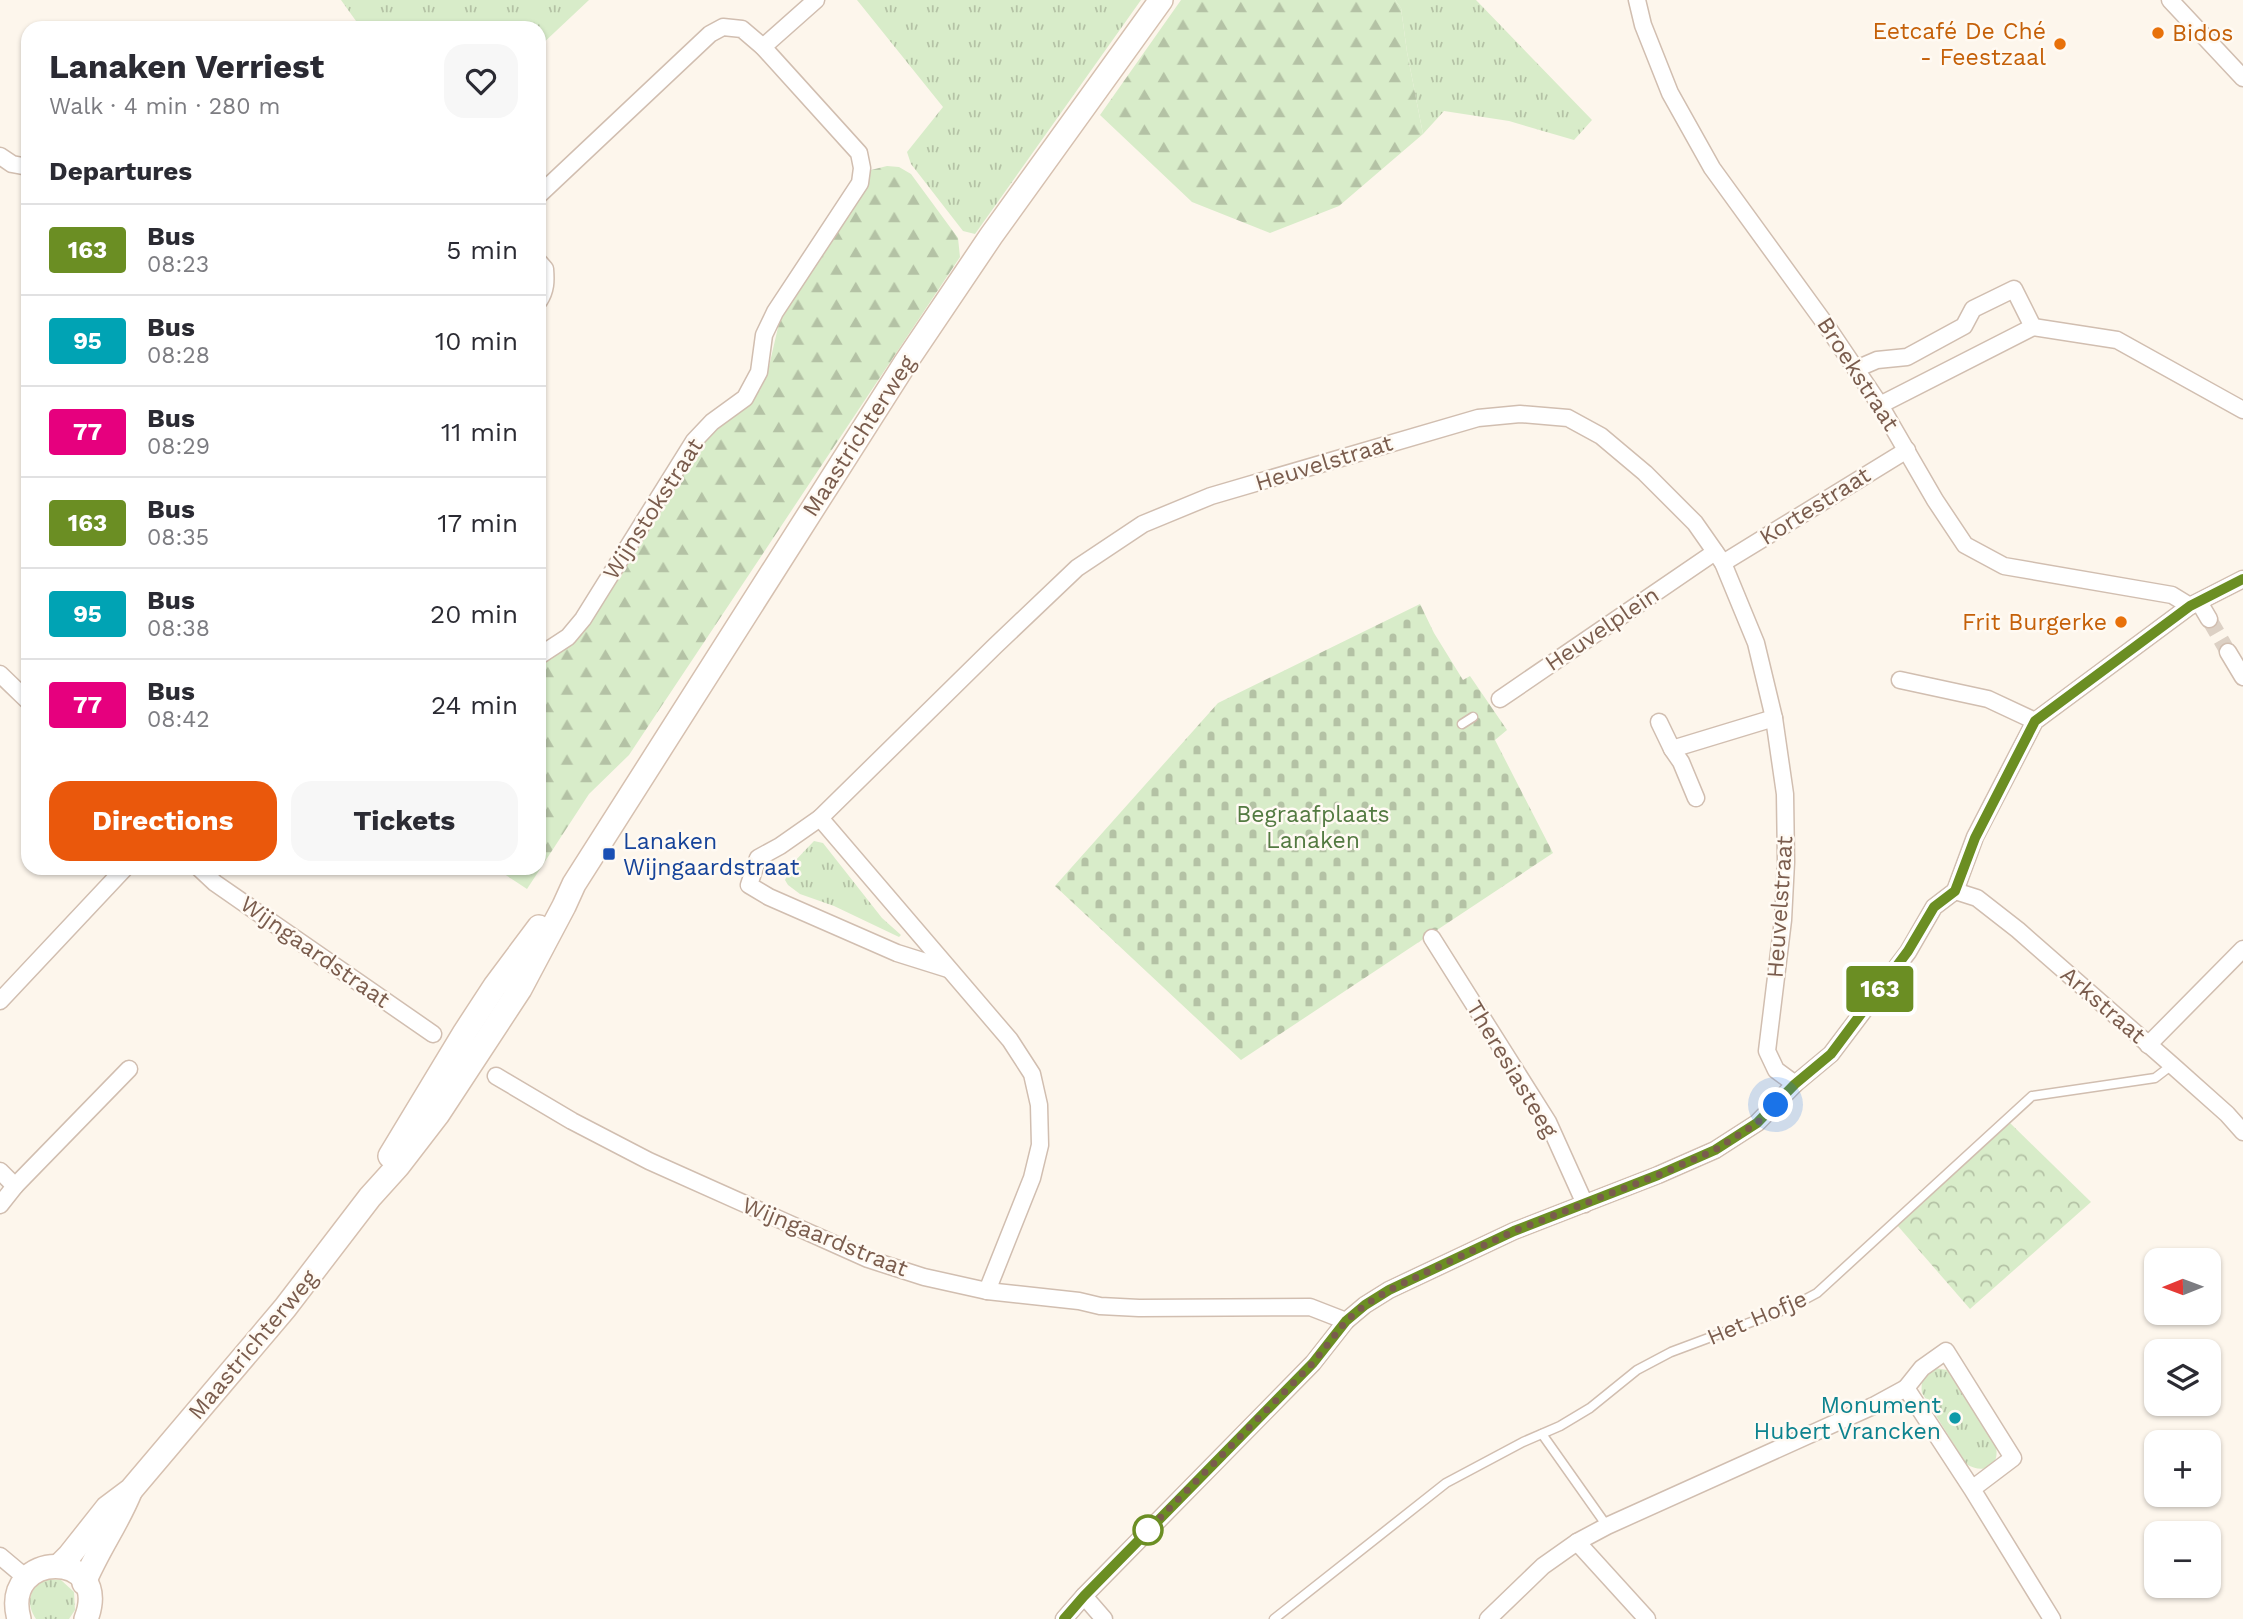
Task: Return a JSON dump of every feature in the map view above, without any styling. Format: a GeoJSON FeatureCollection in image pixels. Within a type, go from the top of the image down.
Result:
{"type":"FeatureCollection","features":[{"type":"Feature","properties":{"kind":"main road","name":"Maastrichterweg"},"geometry":{"type":"LineString","coordinates":[[59,1566],[107,1508],[131,1490],[285,1308],[370,1197],[422,1135],[520,989],[574,884],[906,362],[985,244],[1161,0]]}},
{"type":"Feature","properties":{"kind":"main road","name":"Maastrichterweg"},"geometry":{"type":"LineString","coordinates":[[86,1619],[90,1601],[85,1583],[96,1555],[120,1517],[131,1490]]}},
{"type":"Feature","properties":{"kind":"main road"},"geometry":{"type":"LineString","coordinates":[[19,1619],[15,1605],[16,1595],[25,1577],[40,1567],[59,1566],[71,1570],[85,1583]]}},
{"type":"Feature","properties":{"kind":"street"},"geometry":{"type":"LineString","coordinates":[[762,47],[816,0]]}},
{"type":"Feature","properties":{"kind":"street","name":"Broekstraat"},"geometry":{"type":"LineString","coordinates":[[1637,0],[1643,25],[1670,93],[1712,167],[1856,369],[1907,450],[1934,500],[1965,545],[2004,566],[2172,595],[2195,604]]}},
{"type":"Feature","properties":{"kind":"street"},"geometry":{"type":"LineString","coordinates":[[2170,0],[2243,78]]}},
{"type":"Feature","properties":{"kind":"street","name":"Wijnstokstraat"},"geometry":{"type":"LineString","coordinates":[[546,188],[710,34],[723,27],[742,29],[762,47],[859,153],[862,168],[860,183],[775,312],[764,335],[759,372],[746,398],[712,422],[694,441],[583,619],[568,636],[546,651]]}},
{"type":"Feature","properties":{"kind":"street"},"geometry":{"type":"LineString","coordinates":[[0,156],[12,164],[21,165]]}},
{"type":"Feature","properties":{"kind":"street"},"geometry":{"type":"LineString","coordinates":[[1856,369],[1877,360],[1907,357],[1965,326],[1973,309],[2014,289],[2033,327]]}},
{"type":"Feature","properties":{"kind":"street"},"geometry":{"type":"LineString","coordinates":[[1880,405],[2033,327],[2116,340],[2243,411]]}},
{"type":"Feature","properties":{"kind":"street","name":"Heuvelstraat"},"geometry":{"type":"LineString","coordinates":[[948,970],[897,953],[769,897],[749,885],[758,858],[820,818],[1077,568],[1139,527],[1211,496],[1478,418],[1520,414],[1568,418],[1601,436],[1645,473],[1695,523],[1719,558],[1756,643],[1774,718],[1785,794],[1783,920],[1767,1051],[1776,1070],[1795,1084]]}},
{"type":"Feature","properties":{"kind":"street","name":"Kortestraat"},"geometry":{"type":"LineString","coordinates":[[1719,558],[1907,450]]}},
{"type":"Feature","properties":{"kind":"street","name":"Heuvelplein"},"geometry":{"type":"LineString","coordinates":[[1495,702],[1719,558]]}},
{"type":"Feature","properties":{"kind":"street"},"geometry":{"type":"LineString","coordinates":[[1064,1619],[1313,1363],[1346,1321],[1365,1305],[1389,1290],[1514,1231],[1715,1150],[1757,1123],[1795,1084],[1831,1054],[1908,951],[1934,907],[1955,891],[1975,838],[2035,721],[2195,604],[2243,579]]}},
{"type":"Feature","properties":{"kind":"street"},"geometry":{"type":"LineString","coordinates":[[2195,604],[2209,619]]}},
{"type":"Feature","properties":{"kind":"street"},"geometry":{"type":"LineString","coordinates":[[2228,652],[2243,677]]}},
{"type":"Feature","properties":{"kind":"street"},"geometry":{"type":"LineString","coordinates":[[0,674],[21,694]]}},
{"type":"Feature","properties":{"kind":"street"},"geometry":{"type":"LineString","coordinates":[[1899,680],[1989,699],[2035,721]]}},
{"type":"Feature","properties":{"kind":"street"},"geometry":{"type":"LineString","coordinates":[[1672,749],[1774,718]]}},
{"type":"Feature","properties":{"kind":"street"},"geometry":{"type":"LineString","coordinates":[[1659,722],[1681,762],[1696,798]]}},
{"type":"Feature","properties":{"kind":"street"},"geometry":{"type":"LineString","coordinates":[[820,818],[1010,1040],[1032,1074],[1039,1105],[1040,1145],[1032,1178],[987,1291]]}},
{"type":"Feature","properties":{"kind":"street"},"geometry":{"type":"LineString","coordinates":[[0,1001],[118,875]]}},
{"type":"Feature","properties":{"kind":"street","name":"Wijngaardstraat"},"geometry":{"type":"LineString","coordinates":[[206,875],[433,1034]]}},
{"type":"Feature","properties":{"kind":"street","name":"Arkstraat"},"geometry":{"type":"LineString","coordinates":[[1955,891],[1977,898],[2018,930],[2227,1114],[2243,1132]]}},
{"type":"Feature","properties":{"kind":"street","name":"Theresiasteeg"},"geometry":{"type":"LineString","coordinates":[[1432,938],[1548,1122],[1585,1204]]}},
{"type":"Feature","properties":{"kind":"street"},"geometry":{"type":"LineString","coordinates":[[2148,1045],[2243,949]]}},
{"type":"Feature","properties":{"kind":"street"},"geometry":{"type":"LineString","coordinates":[[0,1205],[15,1186],[129,1069]]}},
{"type":"Feature","properties":{"kind":"street","name":"Wijngaardstraat"},"geometry":{"type":"LineString","coordinates":[[496,1076],[572,1121],[649,1161],[868,1259],[924,1277],[987,1291],[1079,1301],[1100,1306],[1310,1307],[1346,1321]]}},
{"type":"Feature","properties":{"kind":"street"},"geometry":{"type":"LineString","coordinates":[[0,1171],[15,1186]]}},
{"type":"Feature","properties":{"kind":"street"},"geometry":{"type":"LineString","coordinates":[[1488,1619],[1543,1566],[1577,1542],[1873,1406],[1906,1388],[1922,1368],[1945,1351],[2013,1458],[1972,1489]]}},
{"type":"Feature","properties":{"kind":"street"},"geometry":{"type":"LineString","coordinates":[[1906,1388],[2052,1619]]}},
{"type":"Feature","properties":{"kind":"street"},"geometry":{"type":"LineString","coordinates":[[1577,1542],[1647,1619]]}},
{"type":"Feature","properties":{"kind":"street"},"geometry":{"type":"LineString","coordinates":[[0,1556],[25,1577]]}},
{"type":"Feature","properties":{"kind":"street"},"geometry":{"type":"LineString","coordinates":[[1084,1596],[1104,1619]]}},
{"type":"Feature","properties":{"kind":"lane"},"geometry":{"type":"LineString","coordinates":[[1462,724],[1473,717]]}},
{"type":"Feature","properties":{"kind":"lane","name":"Het Hofje"},"geometry":{"type":"LineString","coordinates":[[1274,1619],[1447,1482],[1590,1408],[1637,1370],[1671,1352],[1789,1308],[1816,1293],[2032,1096],[2155,1078],[2172,1065]]}},
{"type":"Feature","properties":{"kind":"lane"},"geometry":{"type":"LineString","coordinates":[[1542,1434],[1607,1526]]}},
{"type":"Feature","properties":{"kind":"green space"},"geometry":{"type":"Polygon","coordinates":[[[341,0],[589,0],[546,40],[546,21],[356,21],[341,0]]]}},
{"type":"Feature","properties":{"kind":"green space"},"geometry":{"type":"Polygon","coordinates":[[[857,0],[1141,0],[975,234],[963,231],[911,164],[907,152],[943,107],[857,0]]]}},
{"type":"Feature","properties":{"kind":"green space"},"geometry":{"type":"Polygon","coordinates":[[[1181,0],[1395,0],[1401,8],[1423,134],[1339,206],[1270,233],[1192,202],[1100,115],[1181,0]]]}},
{"type":"Feature","properties":{"kind":"green space"},"geometry":{"type":"Polygon","coordinates":[[[1395,0],[1476,0],[1592,120],[1574,140],[1509,121],[1444,111],[1423,134],[1401,8],[1395,0]]]}},
{"type":"Feature","properties":{"kind":"green space"},"geometry":{"type":"Polygon","coordinates":[[[887,166],[899,167],[911,174],[958,238],[960,257],[629,755],[589,794],[546,860],[546,661],[569,647],[587,624],[708,436],[740,411],[760,390],[767,375],[779,323],[865,187],[871,170],[887,166]]]}},
{"type":"Feature","properties":{"kind":"green space","name":"Begraafplaats Lanaken"},"geometry":{"type":"Polygon","coordinates":[[[1420,604],[1463,680],[1470,676],[1507,730],[1495,740],[1553,853],[1241,1060],[1055,886],[1218,703],[1420,604]]]}},
{"type":"Feature","properties":{"kind":"green space"},"geometry":{"type":"Polygon","coordinates":[[[814,841],[823,843],[882,918],[901,935],[899,937],[834,906],[800,894],[788,885],[785,880],[792,864],[814,841]]]}},
{"type":"Feature","properties":{"kind":"green space"},"geometry":{"type":"Polygon","coordinates":[[[506,875],[536,875],[527,889],[506,875]]]}},
{"type":"Feature","properties":{"kind":"green space"},"geometry":{"type":"Polygon","coordinates":[[[2009,1122],[2091,1202],[1970,1309],[1897,1225],[2009,1122]]]}},
{"type":"Feature","properties":{"kind":"green space"},"geometry":{"type":"Polygon","coordinates":[[[1935,1368],[1947,1370],[1951,1374],[1996,1447],[1995,1460],[1988,1467],[1978,1469],[1966,1464],[1922,1393],[1924,1378],[1935,1368]]]}},
{"type":"Feature","properties":{"kind":"green space"},"geometry":{"type":"Polygon","coordinates":[[[48,1579],[61,1580],[74,1592],[75,1610],[69,1619],[36,1619],[31,1607],[31,1596],[37,1586],[48,1579]]]}},
{"type":"Feature","properties":{"kind":"tunnel"},"geometry":{"type":"LineString","coordinates":[[2209,619],[2228,652]]}},
{"type":"Feature","properties":{"kind":"bus line","name":"163"},"geometry":{"type":"LineString","coordinates":[[1064,1619],[1313,1363],[1346,1321],[1365,1305],[1389,1290],[1514,1231],[1715,1150],[1757,1123],[1795,1084],[1831,1054],[1908,951],[1934,907],[1955,891],[1975,838],[2035,721],[2190,606],[2243,579]]}},
{"type":"Feature","properties":{"kind":"place","name":"Bidos"},"geometry":{"type":"Point","coordinates":[2158,33]}},
{"type":"Feature","properties":{"kind":"place","name":"Eetcafé De Ché - Feestzaal"},"geometry":{"type":"Point","coordinates":[2060,44]}},
{"type":"Feature","properties":{"kind":"place","name":"Frit Burgerke"},"geometry":{"type":"Point","coordinates":[2121,622]}},
{"type":"Feature","properties":{"kind":"place","name":"Lanaken Wijngaardstraat"},"geometry":{"type":"Point","coordinates":[609,854]}},
{"type":"Feature","properties":{"kind":"place","name":"Monument Hubert Vrancken"},"geometry":{"type":"Point","coordinates":[1955,1418]}},
{"type":"Feature","properties":{"kind":"route"},"geometry":{"type":"LineString","coordinates":[[1148,1530],[1141,1537],[1313,1363],[1346,1321],[1365,1305],[1389,1290],[1514,1231],[1715,1150],[1757,1123],[1776,1105]]}}]}
